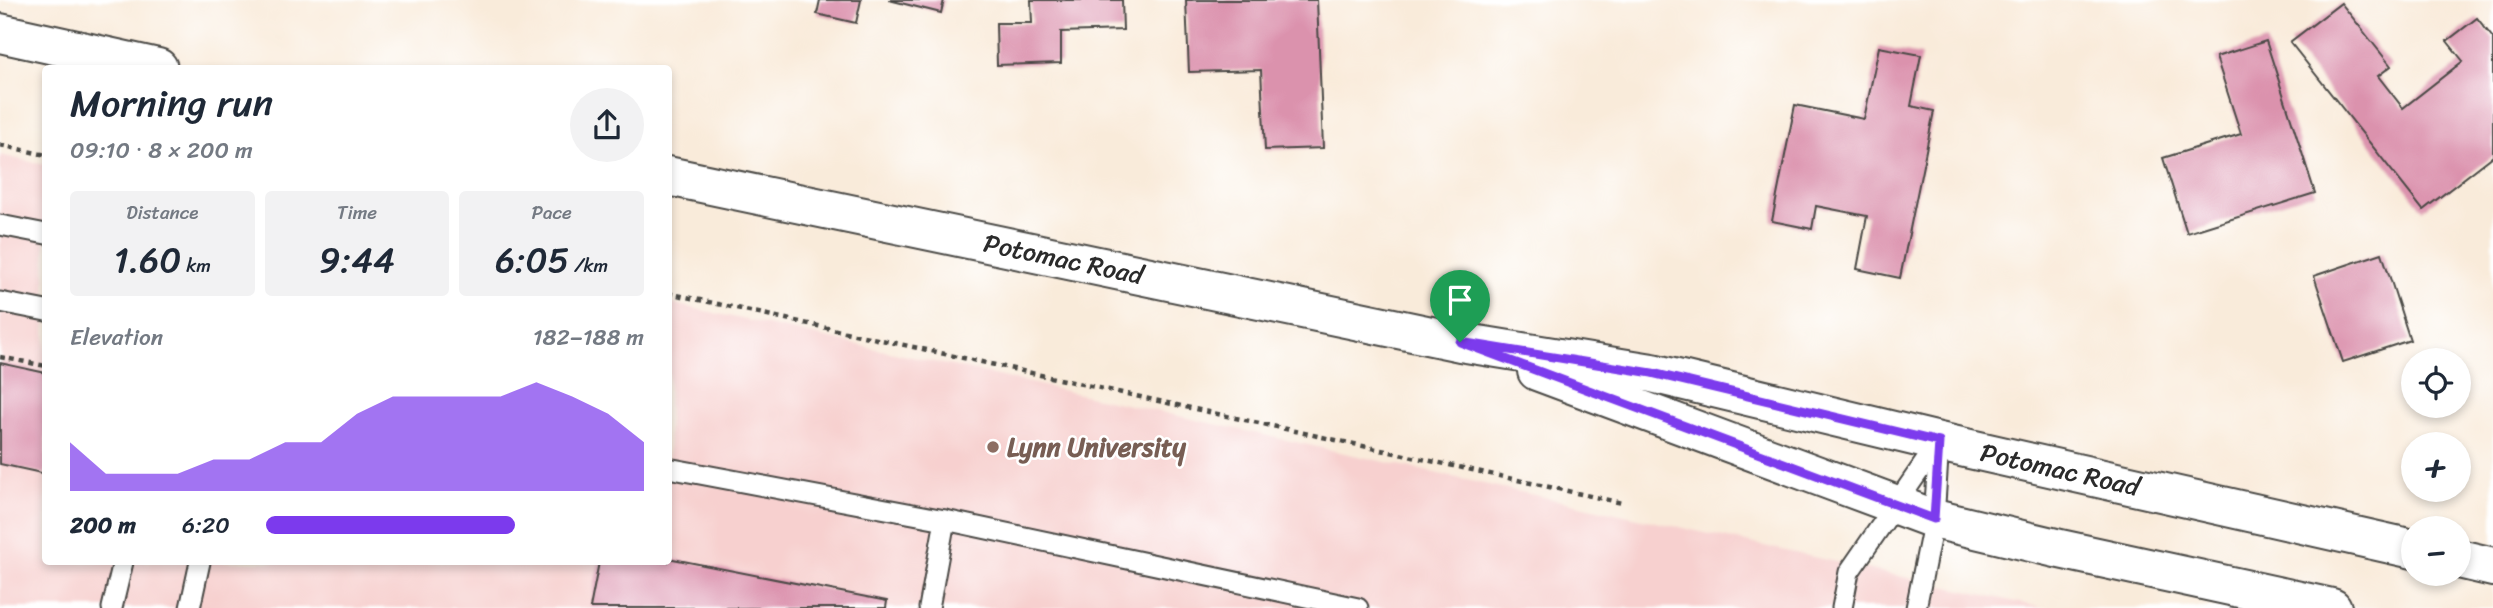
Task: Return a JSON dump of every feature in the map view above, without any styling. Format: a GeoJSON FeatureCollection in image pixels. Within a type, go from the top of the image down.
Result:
{"type":"FeatureCollection","features":[{"type":"Feature","properties":{"kind":"street"},"geometry":{"type":"LineString","coordinates":[[0,33],[144,65]]}},
{"type":"Feature","properties":{"kind":"street","name":"Potomac Road"},"geometry":{"type":"LineString","coordinates":[[672,177],[1460,342],[1652,373],[1939,442],[2401,546]]}},
{"type":"Feature","properties":{"kind":"street","name":"Potomac Road"},"geometry":{"type":"LineString","coordinates":[[1460,342],[1934,519],[2332,608]]}},
{"type":"Feature","properties":{"kind":"street"},"geometry":{"type":"LineString","coordinates":[[2471,562],[2493,567]]}},
{"type":"Feature","properties":{"kind":"lane"},"geometry":{"type":"LineString","coordinates":[[0,225],[42,233]]}},
{"type":"Feature","properties":{"kind":"lane"},"geometry":{"type":"LineString","coordinates":[[0,302],[42,310]]}},
{"type":"Feature","properties":{"kind":"lane"},"geometry":{"type":"LineString","coordinates":[[1842,608],[1849,572],[1939,442]]}},
{"type":"Feature","properties":{"kind":"lane"},"geometry":{"type":"LineString","coordinates":[[1916,608],[1934,519],[1939,442]]}},
{"type":"Feature","properties":{"kind":"lane"},"geometry":{"type":"LineString","coordinates":[[672,469],[945,520],[1359,608]]}},
{"type":"Feature","properties":{"kind":"lane"},"geometry":{"type":"LineString","coordinates":[[929,608],[945,520]]}},
{"type":"Feature","properties":{"kind":"lane"},"geometry":{"type":"LineString","coordinates":[[112,608],[122,565]]}},
{"type":"Feature","properties":{"kind":"lane"},"geometry":{"type":"LineString","coordinates":[[190,608],[199,565]]}},
{"type":"Feature","properties":{"kind":"path"},"geometry":{"type":"LineString","coordinates":[[0,145],[42,154]]}},
{"type":"Feature","properties":{"kind":"path"},"geometry":{"type":"LineString","coordinates":[[672,294],[1622,503]]}},
{"type":"Feature","properties":{"kind":"path"},"geometry":{"type":"LineString","coordinates":[[0,357],[42,365]]}},
{"type":"Feature","properties":{"kind":"shaded area","name":"Lynn University"},"geometry":{"type":"Polygon","coordinates":[[[0,155],[42,164],[42,565],[672,565],[672,304],[2043,608],[0,608],[0,155]]]}},
{"type":"Feature","properties":{"kind":"building"},"geometry":{"type":"Polygon","coordinates":[[[820,0],[861,0],[856,23],[817,14],[820,0]]]}},
{"type":"Feature","properties":{"kind":"building"},"geometry":{"type":"Polygon","coordinates":[[[889,0],[944,0],[941,13],[889,0]]]}},
{"type":"Feature","properties":{"kind":"building"},"geometry":{"type":"Polygon","coordinates":[[[1031,0],[1122,0],[1123,30],[1061,32],[1061,63],[997,65],[996,23],[1032,23],[1031,0]]]}},
{"type":"Feature","properties":{"kind":"building"},"geometry":{"type":"Polygon","coordinates":[[[1186,0],[1317,0],[1323,148],[1265,150],[1261,70],[1189,72],[1186,0]]]}},
{"type":"Feature","properties":{"kind":"building"},"geometry":{"type":"Polygon","coordinates":[[[2341,3],[2391,66],[2378,76],[2403,108],[2463,61],[2447,41],[2477,18],[2493,38],[2493,156],[2423,210],[2290,42],[2341,3]]]}},
{"type":"Feature","properties":{"kind":"building"},"geometry":{"type":"Polygon","coordinates":[[[2266,41],[2315,193],[2187,233],[2163,158],[2241,134],[2216,57],[2266,41]]]}},
{"type":"Feature","properties":{"kind":"building"},"geometry":{"type":"Polygon","coordinates":[[[1879,47],[1921,55],[1911,106],[1934,111],[1900,278],[1857,269],[1867,216],[1816,206],[1812,229],[1772,221],[1795,105],[1864,119],[1879,47]]]}},
{"type":"Feature","properties":{"kind":"building"},"geometry":{"type":"Polygon","coordinates":[[[2382,253],[2410,340],[2343,362],[2314,276],[2382,253]]]}},
{"type":"Feature","properties":{"kind":"building"},"geometry":{"type":"Polygon","coordinates":[[[0,363],[42,372],[42,473],[0,464],[0,363]]]}},
{"type":"Feature","properties":{"kind":"building"},"geometry":{"type":"Polygon","coordinates":[[[672,559],[887,601],[886,608],[590,608],[598,565],[672,565],[672,559]]]}},
{"type":"Feature","properties":{"kind":"place","name":"Lynn University"},"geometry":{"type":"Point","coordinates":[993,447]}},
{"type":"Feature","properties":{"kind":"route"},"geometry":{"type":"LineString","coordinates":[[1460,342],[1652,373],[1939,442],[1934,519],[1896,506],[1460,342]]}}]}
